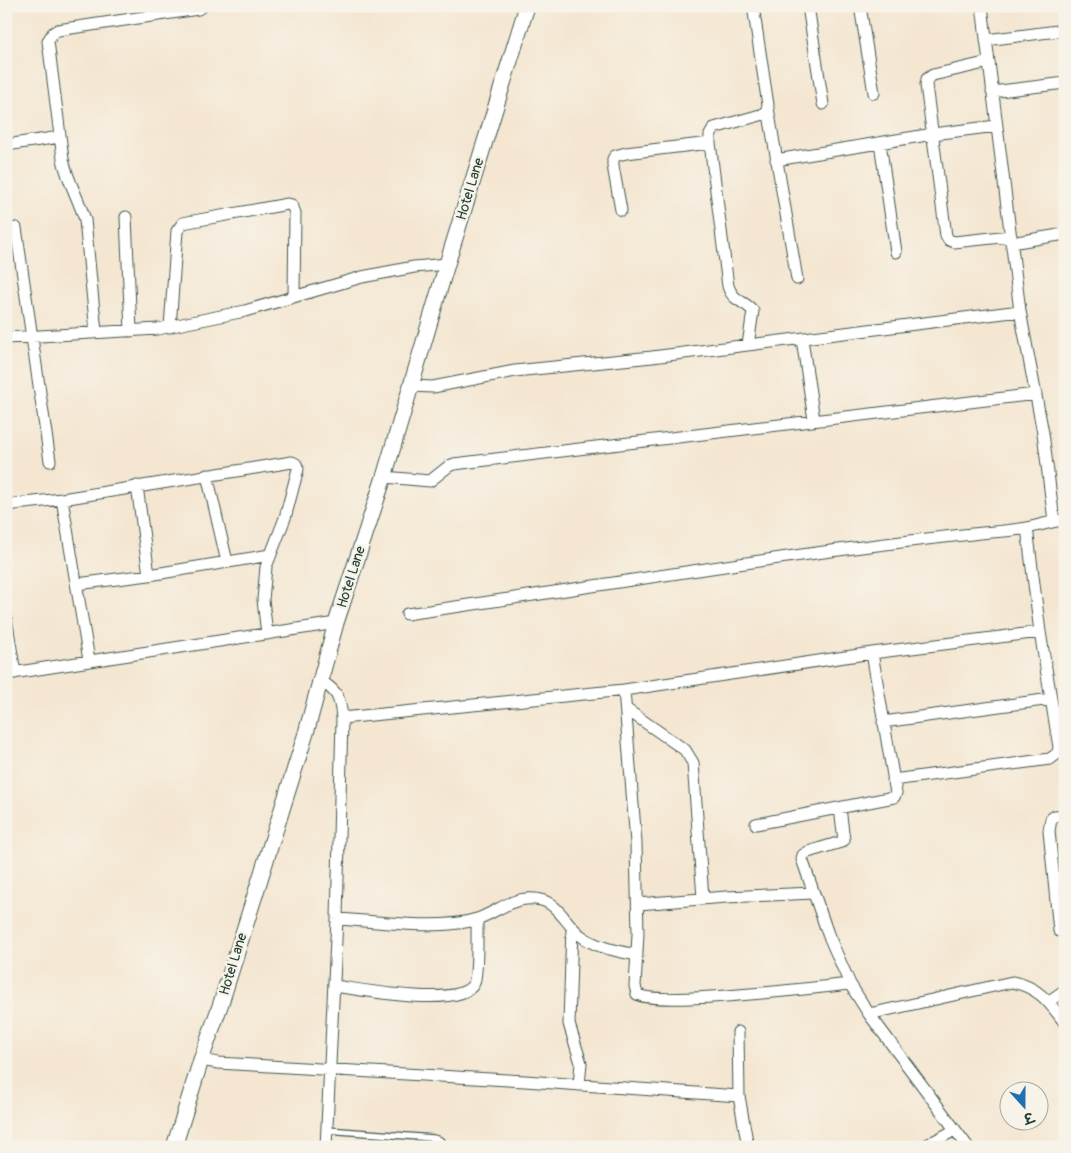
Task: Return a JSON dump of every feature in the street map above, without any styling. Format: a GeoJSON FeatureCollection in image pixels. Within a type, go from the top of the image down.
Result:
{"type":"FeatureCollection","features":[{"type":"Feature","properties":{"kind":"street"},"geometry":{"type":"LineString","coordinates":[[96,332],[85,220],[82,208],[66,173],[48,41],[58,30],[144,12],[203,6]]}},
{"type":"Feature","properties":{"kind":"street","name":"Hotel Lane"},"geometry":{"type":"LineString","coordinates":[[174,1147],[210,1062],[222,1003],[306,733],[327,685],[336,623],[384,477],[420,386],[447,264],[527,6]]}},
{"type":"Feature","properties":{"kind":"street"},"geometry":{"type":"LineString","coordinates":[[753,6],[776,160],[797,279]]}},
{"type":"Feature","properties":{"kind":"street"},"geometry":{"type":"LineString","coordinates":[[808,6],[823,104]]}},
{"type":"Feature","properties":{"kind":"street"},"geometry":{"type":"LineString","coordinates":[[860,6],[874,93]]}},
{"type":"Feature","properties":{"kind":"street"},"geometry":{"type":"LineString","coordinates":[[406,614],[735,564],[881,544],[1027,528],[1059,521],[1020,311],[982,6]]}},
{"type":"Feature","properties":{"kind":"street"},"geometry":{"type":"LineString","coordinates":[[986,40],[1065,30]]}},
{"type":"Feature","properties":{"kind":"street"},"geometry":{"type":"LineString","coordinates":[[989,62],[933,75],[927,80],[926,85],[946,236],[954,242],[1011,240],[1065,234]]}},
{"type":"Feature","properties":{"kind":"street"},"geometry":{"type":"LineString","coordinates":[[992,92],[1065,83]]}},
{"type":"Feature","properties":{"kind":"street"},"geometry":{"type":"LineString","coordinates":[[748,345],[753,311],[730,294],[728,286],[710,135],[714,128],[764,114],[768,108]]}},
{"type":"Feature","properties":{"kind":"street"},"geometry":{"type":"LineString","coordinates":[[776,160],[933,134],[996,126]]}},
{"type":"Feature","properties":{"kind":"street"},"geometry":{"type":"LineString","coordinates":[[6,145],[60,137]]}},
{"type":"Feature","properties":{"kind":"street"},"geometry":{"type":"LineString","coordinates":[[621,210],[613,166],[615,156],[710,143]]}},
{"type":"Feature","properties":{"kind":"street"},"geometry":{"type":"LineString","coordinates":[[880,143],[896,252]]}},
{"type":"Feature","properties":{"kind":"street"},"geometry":{"type":"LineString","coordinates":[[170,327],[176,231],[183,223],[288,204],[292,205],[295,214],[294,296]]}},
{"type":"Feature","properties":{"kind":"street"},"geometry":{"type":"LineString","coordinates":[[126,217],[131,331]]}},
{"type":"Feature","properties":{"kind":"street"},"geometry":{"type":"LineString","coordinates":[[16,228],[50,461]]}},
{"type":"Feature","properties":{"kind":"street"},"geometry":{"type":"LineString","coordinates":[[6,338],[170,327],[245,312],[362,277],[414,267],[447,264]]}},
{"type":"Feature","properties":{"kind":"street"},"geometry":{"type":"LineString","coordinates":[[420,386],[515,371],[802,339],[1020,311]]}},
{"type":"Feature","properties":{"kind":"street"},"geometry":{"type":"LineString","coordinates":[[802,339],[814,420]]}},
{"type":"Feature","properties":{"kind":"street"},"geometry":{"type":"LineString","coordinates":[[384,477],[430,481],[451,465],[1036,394]]}},
{"type":"Feature","properties":{"kind":"street"},"geometry":{"type":"LineString","coordinates":[[6,505],[62,499],[292,462],[296,464],[298,470],[285,518],[266,567],[263,586],[267,634]]}},
{"type":"Feature","properties":{"kind":"street"},"geometry":{"type":"LineString","coordinates":[[207,475],[227,562]]}},
{"type":"Feature","properties":{"kind":"street"},"geometry":{"type":"LineString","coordinates":[[138,486],[149,575]]}},
{"type":"Feature","properties":{"kind":"street"},"geometry":{"type":"LineString","coordinates":[[62,499],[89,660]]}},
{"type":"Feature","properties":{"kind":"street"},"geometry":{"type":"LineString","coordinates":[[893,780],[1050,759],[1058,753],[1059,747],[1040,632],[1027,528]]}},
{"type":"Feature","properties":{"kind":"street"},"geometry":{"type":"LineString","coordinates":[[77,584],[149,575],[270,555]]}},
{"type":"Feature","properties":{"kind":"street"},"geometry":{"type":"LineString","coordinates":[[6,618],[11,673],[336,623]]}},
{"type":"Feature","properties":{"kind":"street"},"geometry":{"type":"LineString","coordinates":[[342,718],[624,690],[872,653],[1040,632]]}},
{"type":"Feature","properties":{"kind":"street"},"geometry":{"type":"LineString","coordinates":[[756,824],[894,797],[896,793],[872,653]]}},
{"type":"Feature","properties":{"kind":"street"},"geometry":{"type":"LineString","coordinates":[[326,1147],[337,919],[342,718],[341,703],[327,685]]}},
{"type":"Feature","properties":{"kind":"street"},"geometry":{"type":"LineString","coordinates":[[624,690],[636,843],[638,904],[637,994],[644,997],[681,998],[744,995],[850,984]]}},
{"type":"Feature","properties":{"kind":"street"},"geometry":{"type":"LineString","coordinates":[[883,722],[1051,699]]}},
{"type":"Feature","properties":{"kind":"street"},"geometry":{"type":"LineString","coordinates":[[626,709],[685,750],[693,763],[703,898]]}},
{"type":"Feature","properties":{"kind":"street"},"geometry":{"type":"LineString","coordinates":[[840,808],[844,840],[803,854],[803,866],[828,934],[850,984],[869,1014],[968,1147]]}},
{"type":"Feature","properties":{"kind":"street"},"geometry":{"type":"LineString","coordinates":[[1059,931],[1049,831],[1051,819],[1055,816],[1065,815]]}},
{"type":"Feature","properties":{"kind":"street"},"geometry":{"type":"LineString","coordinates":[[638,904],[703,898],[813,893]]}},
{"type":"Feature","properties":{"kind":"street"},"geometry":{"type":"LineString","coordinates":[[337,919],[428,925],[459,923],[477,919],[512,901],[526,899],[542,900],[550,905],[580,936],[595,944],[637,955]]}},
{"type":"Feature","properties":{"kind":"street"},"geometry":{"type":"LineString","coordinates":[[334,986],[430,998],[468,991],[475,982],[477,919]]}},
{"type":"Feature","properties":{"kind":"street"},"geometry":{"type":"LineString","coordinates":[[572,927],[569,1024],[581,1063],[579,1085]]}},
{"type":"Feature","properties":{"kind":"street"},"geometry":{"type":"LineString","coordinates":[[869,1014],[1012,982],[1024,985],[1039,993],[1065,1023]]}},
{"type":"Feature","properties":{"kind":"street"},"geometry":{"type":"LineString","coordinates":[[1048,1002],[1065,990]]}},
{"type":"Feature","properties":{"kind":"street"},"geometry":{"type":"LineString","coordinates":[[738,1032],[739,1096],[748,1147]]}},
{"type":"Feature","properties":{"kind":"street"},"geometry":{"type":"LineString","coordinates":[[210,1062],[739,1096]]}},
{"type":"Feature","properties":{"kind":"street"},"geometry":{"type":"LineString","coordinates":[[923,1147],[955,1130]]}},
{"type":"Feature","properties":{"kind":"lane"},"geometry":{"type":"LineString","coordinates":[[327,1130],[433,1138],[440,1140],[446,1147]]}}]}
